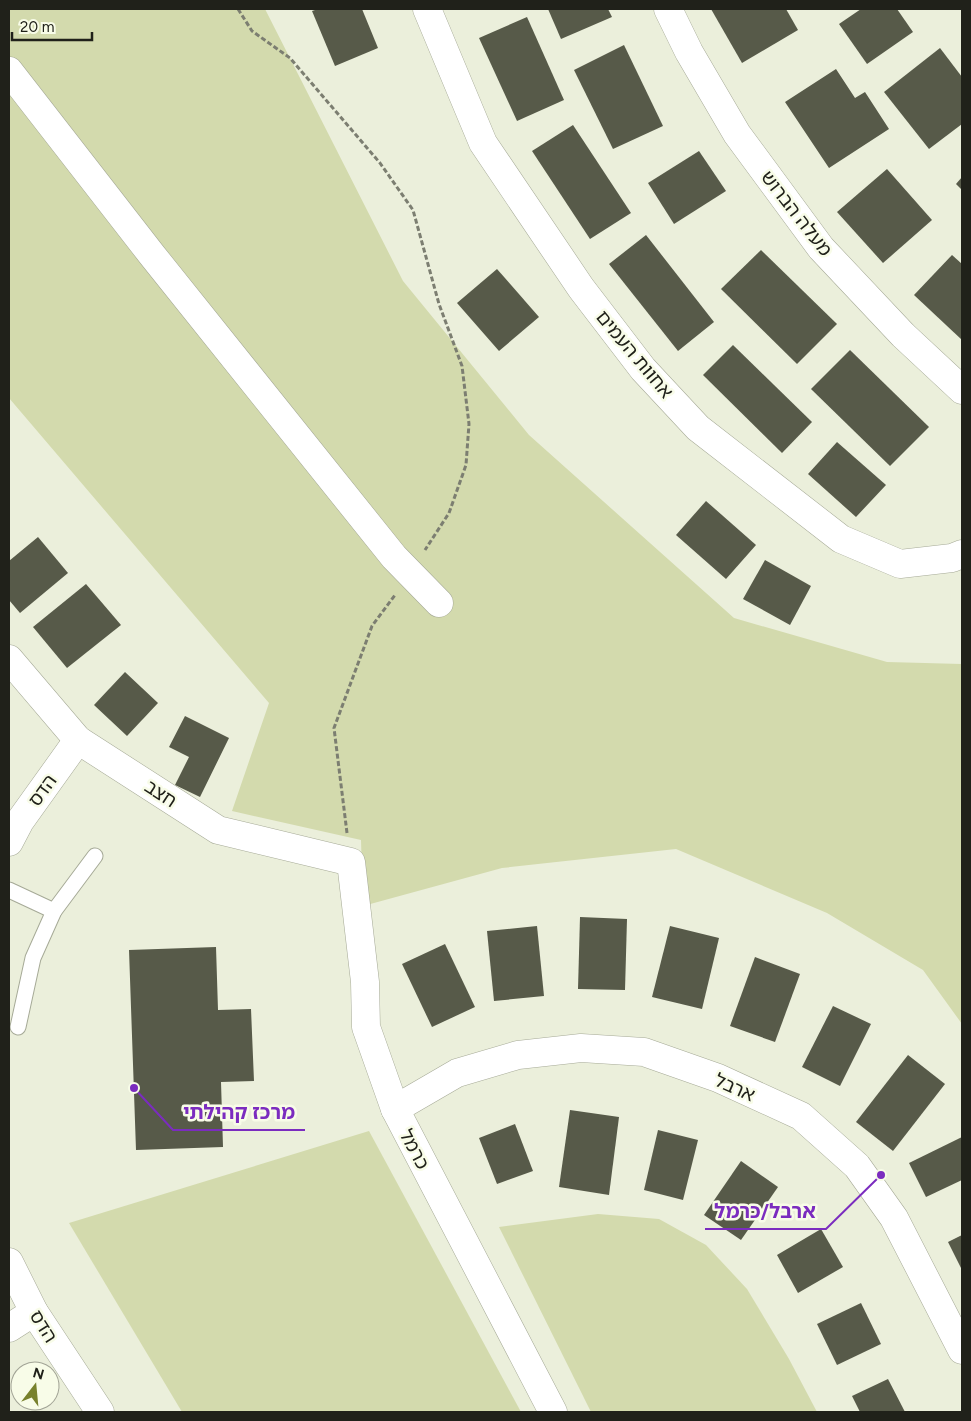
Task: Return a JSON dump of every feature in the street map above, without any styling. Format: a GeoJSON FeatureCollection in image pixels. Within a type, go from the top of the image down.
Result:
{"type":"FeatureCollection","features":[{"type":"Feature","properties":{"kind":"street","name":"אחוות העמים"},"geometry":{"type":"LineString","coordinates":[[427,9],[483,142],[581,288],[643,368],[698,428],[841,539],[900,564],[952,558],[962,554]]}},
{"type":"Feature","properties":{"kind":"street","name":"מעלה הברוש"},"geometry":{"type":"LineString","coordinates":[[668,9],[689,52],[737,134],[821,248],[903,336],[962,390]]}},
{"type":"Feature","properties":{"kind":"street"},"geometry":{"type":"LineString","coordinates":[[9,71],[158,262],[394,557],[439,603]]}},
{"type":"Feature","properties":{"kind":"street","name":"חצב"},"geometry":{"type":"LineString","coordinates":[[9,659],[78,740],[218,830],[350,862]]}},
{"type":"Feature","properties":{"kind":"street","name":"הדס"},"geometry":{"type":"LineString","coordinates":[[9,842],[20,821],[78,740]]}},
{"type":"Feature","properties":{"kind":"street","name":"כרמל"},"geometry":{"type":"LineString","coordinates":[[350,862],[365,982],[366,1027],[395,1110],[553,1412]]}},
{"type":"Feature","properties":{"kind":"street","name":"ארבל"},"geometry":{"type":"LineString","coordinates":[[395,1110],[457,1073],[518,1055],[581,1048],[644,1052],[718,1078],[801,1116],[857,1166],[894,1218],[962,1350]]}},
{"type":"Feature","properties":{"kind":"street","name":"הדס"},"geometry":{"type":"LineString","coordinates":[[9,1262],[34,1312],[100,1412]]}},
{"type":"Feature","properties":{"kind":"street"},"geometry":{"type":"LineString","coordinates":[[9,1328],[34,1312]]}},
{"type":"Feature","properties":{"kind":"lane"},"geometry":{"type":"LineString","coordinates":[[18,1027],[33,958],[54,912],[95,856]]}},
{"type":"Feature","properties":{"kind":"lane"},"geometry":{"type":"LineString","coordinates":[[9,890],[54,912]]}},
{"type":"Feature","properties":{"kind":"path"},"geometry":{"type":"LineString","coordinates":[[238,9],[252,31],[290,58],[380,162],[413,210],[439,304],[462,366],[469,424],[466,465],[449,513],[410,574],[372,626],[334,728],[350,862]]}},
{"type":"Feature","properties":{"kind":"green space"},"geometry":{"type":"Polygon","coordinates":[[[9,9],[265,9],[403,281],[529,435],[734,618],[887,662],[962,664],[962,1024],[923,970],[827,913],[676,849],[502,868],[363,906],[361,840],[232,811],[269,703],[9,398],[9,9]]]}},
{"type":"Feature","properties":{"kind":"green space"},"geometry":{"type":"Polygon","coordinates":[[[369,1131],[521,1412],[182,1412],[69,1223],[369,1131]]]}},
{"type":"Feature","properties":{"kind":"green space"},"geometry":{"type":"Polygon","coordinates":[[[598,1214],[659,1219],[706,1245],[747,1289],[789,1359],[817,1412],[591,1412],[499,1227],[598,1214]]]}},
{"type":"Feature","properties":{"kind":"building"},"geometry":{"type":"Polygon","coordinates":[[[318,9],[362,9],[378,48],[335,66],[312,11],[318,9]]]}},
{"type":"Feature","properties":{"kind":"building"},"geometry":{"type":"Polygon","coordinates":[[[548,9],[608,9],[612,17],[561,39],[548,9]]]}},
{"type":"Feature","properties":{"kind":"building"},"geometry":{"type":"Polygon","coordinates":[[[711,9],[786,9],[798,30],[742,63],[711,9]]]}},
{"type":"Feature","properties":{"kind":"building"},"geometry":{"type":"Polygon","coordinates":[[[861,9],[897,9],[913,32],[867,64],[839,24],[861,9]]]}},
{"type":"Feature","properties":{"kind":"building"},"geometry":{"type":"Polygon","coordinates":[[[527,17],[564,100],[517,121],[479,38],[527,17]]]}},
{"type":"Feature","properties":{"kind":"building"},"geometry":{"type":"Polygon","coordinates":[[[624,45],[663,126],[613,149],[574,70],[624,45]]]}},
{"type":"Feature","properties":{"kind":"building"},"geometry":{"type":"Polygon","coordinates":[[[940,48],[962,77],[962,124],[929,149],[884,92],[940,48]]]}},
{"type":"Feature","properties":{"kind":"building"},"geometry":{"type":"Polygon","coordinates":[[[836,69],[855,98],[865,92],[889,129],[829,168],[785,102],[836,69]]]}},
{"type":"Feature","properties":{"kind":"building"},"geometry":{"type":"Polygon","coordinates":[[[573,125],[631,213],[590,239],[532,151],[573,125]]]}},
{"type":"Feature","properties":{"kind":"building"},"geometry":{"type":"Polygon","coordinates":[[[699,151],[726,191],[674,224],[648,183],[699,151]]]}},
{"type":"Feature","properties":{"kind":"building"},"geometry":{"type":"Polygon","coordinates":[[[887,169],[932,220],[883,263],[837,212],[887,169]]]}},
{"type":"Feature","properties":{"kind":"building"},"geometry":{"type":"Polygon","coordinates":[[[962,177],[962,190],[956,184],[962,177]]]}},
{"type":"Feature","properties":{"kind":"building"},"geometry":{"type":"Polygon","coordinates":[[[646,235],[714,322],[678,351],[609,264],[646,235]]]}},
{"type":"Feature","properties":{"kind":"building"},"geometry":{"type":"Polygon","coordinates":[[[761,250],[837,324],[797,364],[721,289],[761,250]]]}},
{"type":"Feature","properties":{"kind":"building"},"geometry":{"type":"Polygon","coordinates":[[[952,255],[962,264],[962,340],[914,295],[952,255]]]}},
{"type":"Feature","properties":{"kind":"building"},"geometry":{"type":"Polygon","coordinates":[[[497,269],[539,317],[499,351],[457,303],[497,269]]]}},
{"type":"Feature","properties":{"kind":"building"},"geometry":{"type":"Polygon","coordinates":[[[733,345],[812,422],[782,453],[703,375],[733,345]]]}},
{"type":"Feature","properties":{"kind":"building"},"geometry":{"type":"Polygon","coordinates":[[[850,350],[929,427],[890,466],[811,389],[850,350]]]}},
{"type":"Feature","properties":{"kind":"building"},"geometry":{"type":"Polygon","coordinates":[[[837,442],[886,485],[856,517],[808,474],[837,442]]]}},
{"type":"Feature","properties":{"kind":"building"},"geometry":{"type":"Polygon","coordinates":[[[706,501],[756,545],[726,579],[676,535],[706,501]]]}},
{"type":"Feature","properties":{"kind":"building"},"geometry":{"type":"Polygon","coordinates":[[[38,537],[68,573],[20,613],[9,600],[9,561],[38,537]]]}},
{"type":"Feature","properties":{"kind":"building"},"geometry":{"type":"Polygon","coordinates":[[[765,560],[811,586],[790,625],[743,599],[765,560]]]}},
{"type":"Feature","properties":{"kind":"building"},"geometry":{"type":"Polygon","coordinates":[[[86,584],[121,625],[67,668],[33,627],[86,584]]]}},
{"type":"Feature","properties":{"kind":"building"},"geometry":{"type":"Polygon","coordinates":[[[125,672],[158,703],[127,736],[94,705],[125,672]]]}},
{"type":"Feature","properties":{"kind":"building"},"geometry":{"type":"Polygon","coordinates":[[[185,716],[229,738],[200,797],[175,785],[189,757],[169,747],[185,716]]]}},
{"type":"Feature","properties":{"kind":"building"},"geometry":{"type":"Polygon","coordinates":[[[580,917],[627,919],[625,990],[578,989],[580,917]]]}},
{"type":"Feature","properties":{"kind":"building"},"geometry":{"type":"Polygon","coordinates":[[[537,926],[544,996],[494,1001],[487,931],[537,926]]]}},
{"type":"Feature","properties":{"kind":"building"},"geometry":{"type":"Polygon","coordinates":[[[670,926],[719,938],[702,1009],[652,997],[670,926]]]}},
{"type":"Feature","properties":{"kind":"building"},"geometry":{"type":"Polygon","coordinates":[[[445,944],[475,1007],[432,1027],[402,964],[445,944]]]}},
{"type":"Feature","properties":{"kind":"building"},"geometry":{"type":"Polygon","coordinates":[[[216,947],[218,1010],[251,1009],[254,1081],[221,1082],[223,1147],[136,1150],[129,950],[216,947]]]}},
{"type":"Feature","properties":{"kind":"building"},"geometry":{"type":"Polygon","coordinates":[[[755,957],[800,974],[775,1042],[730,1026],[755,957]]]}},
{"type":"Feature","properties":{"kind":"building"},"geometry":{"type":"Polygon","coordinates":[[[833,1006],[871,1024],[840,1086],[802,1067],[833,1006]]]}},
{"type":"Feature","properties":{"kind":"building"},"geometry":{"type":"Polygon","coordinates":[[[908,1055],[945,1084],[893,1151],[856,1122],[908,1055]]]}},
{"type":"Feature","properties":{"kind":"building"},"geometry":{"type":"Polygon","coordinates":[[[570,1110],[619,1117],[609,1195],[559,1187],[570,1110]]]}},
{"type":"Feature","properties":{"kind":"building"},"geometry":{"type":"Polygon","coordinates":[[[515,1124],[533,1171],[497,1184],[479,1138],[515,1124]]]}},
{"type":"Feature","properties":{"kind":"building"},"geometry":{"type":"Polygon","coordinates":[[[658,1130],[698,1140],[683,1200],[644,1190],[658,1130]]]}},
{"type":"Feature","properties":{"kind":"building"},"geometry":{"type":"Polygon","coordinates":[[[962,1137],[962,1180],[926,1197],[909,1163],[962,1137]]]}},
{"type":"Feature","properties":{"kind":"building"},"geometry":{"type":"Polygon","coordinates":[[[741,1161],[778,1187],[741,1240],[704,1215],[741,1161]]]}},
{"type":"Feature","properties":{"kind":"building"},"geometry":{"type":"Polygon","coordinates":[[[821,1229],[843,1267],[798,1293],[777,1255],[821,1229]]]}},
{"type":"Feature","properties":{"kind":"building"},"geometry":{"type":"Polygon","coordinates":[[[962,1235],[962,1270],[948,1242],[962,1235]]]}},
{"type":"Feature","properties":{"kind":"building"},"geometry":{"type":"Polygon","coordinates":[[[861,1303],[881,1344],[837,1365],[817,1324],[861,1303]]]}},
{"type":"Feature","properties":{"kind":"building"},"geometry":{"type":"Polygon","coordinates":[[[888,1379],[905,1412],[860,1412],[852,1396],[888,1379]]]}},
{"type":"Feature","properties":{"kind":"place","name":"מרכז קהילתי"},"geometry":{"type":"Point","coordinates":[134,1088]}},
{"type":"Feature","properties":{"kind":"place","name":"ארבל/כרמל"},"geometry":{"type":"Point","coordinates":[881,1175]}}]}
